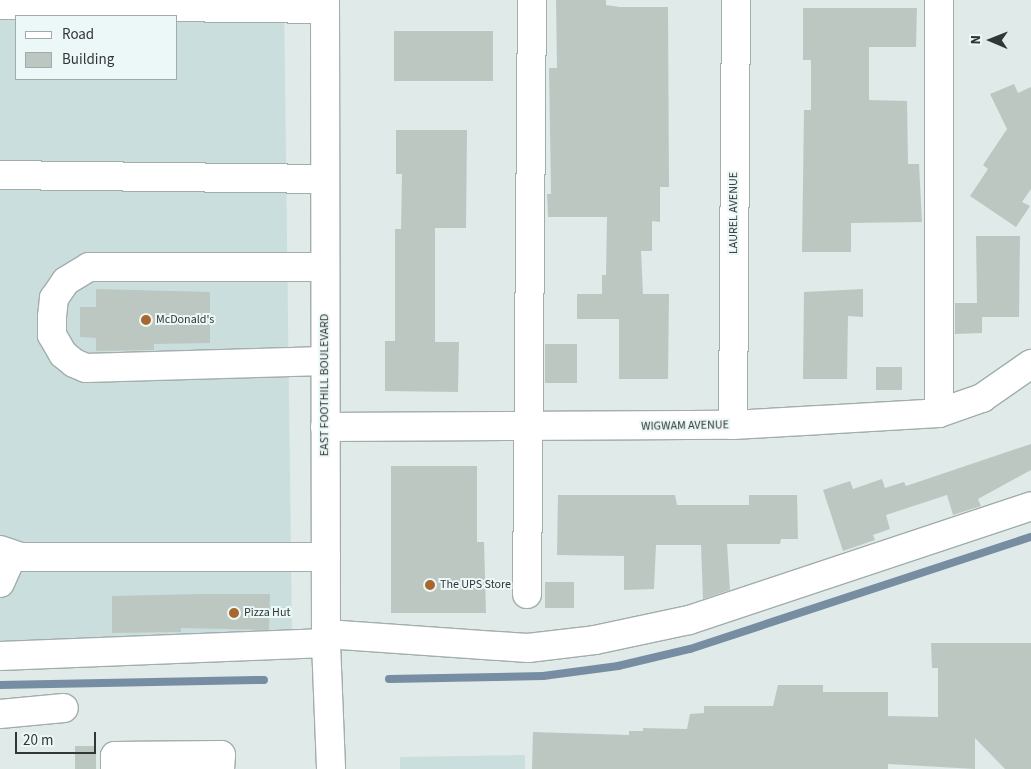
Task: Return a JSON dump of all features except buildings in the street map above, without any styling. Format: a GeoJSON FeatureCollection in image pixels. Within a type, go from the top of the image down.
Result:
{"type":"FeatureCollection","features":[{"type":"Feature","properties":{"kind":"street"},"geometry":{"type":"LineString","coordinates":[[527,594],[532,0]]}},
{"type":"Feature","properties":{"kind":"street","name":"LAUREL AVENUE"},"geometry":{"type":"LineString","coordinates":[[733,425],[736,0]]}},
{"type":"Feature","properties":{"kind":"street"},"geometry":{"type":"LineString","coordinates":[[939,0],[939,413]]}},
{"type":"Feature","properties":{"kind":"street"},"geometry":{"type":"LineString","coordinates":[[0,6],[30,3],[325,4]]}},
{"type":"Feature","properties":{"kind":"street","name":"EAST FOOTHILL BOULEVARD"},"geometry":{"type":"LineString","coordinates":[[325,4],[326,643],[328,738],[331,769]]}},
{"type":"Feature","properties":{"kind":"street"},"geometry":{"type":"LineString","coordinates":[[0,175],[324,179]]}},
{"type":"Feature","properties":{"kind":"street"},"geometry":{"type":"LineString","coordinates":[[324,267],[89,267],[66,280],[54,298],[52,335],[63,354],[74,363],[86,368],[325,361]]}},
{"type":"Feature","properties":{"kind":"street","name":"WIGWAM AVENUE"},"geometry":{"type":"LineString","coordinates":[[325,428],[733,425],[939,413],[982,398],[1031,364]]}},
{"type":"Feature","properties":{"kind":"street"},"geometry":{"type":"LineString","coordinates":[[0,656],[326,643],[528,648],[595,640],[689,620],[1031,506]]}},
{"type":"Feature","properties":{"kind":"street"},"geometry":{"type":"LineString","coordinates":[[0,583],[6,553],[326,557]]}},
{"type":"Feature","properties":{"kind":"street"},"geometry":{"type":"LineString","coordinates":[[0,714],[64,708]]}},
{"type":"Feature","properties":{"kind":"street"},"geometry":{"type":"LineString","coordinates":[[115,763],[221,754],[220,769]]}},
{"type":"Feature","properties":{"kind":"shaded area"},"geometry":{"type":"Polygon","coordinates":[[[0,0],[284,0],[292,638],[0,650],[0,0]]]}},
{"type":"Feature","properties":{"kind":"shaded area"},"geometry":{"type":"Polygon","coordinates":[[[525,755],[525,769],[400,769],[400,757],[525,755]]]}},
{"type":"Feature","properties":{"kind":"waterway"},"geometry":{"type":"LineString","coordinates":[[389,679],[543,676],[618,666],[690,649],[1031,537]]}},
{"type":"Feature","properties":{"kind":"waterway"},"geometry":{"type":"LineString","coordinates":[[0,685],[264,680]]}},
{"type":"Feature","properties":{"kind":"place","name":"McDonald's"},"geometry":{"type":"Point","coordinates":[146,320]}},
{"type":"Feature","properties":{"kind":"place","name":"The UPS Store"},"geometry":{"type":"Point","coordinates":[430,585]}},
{"type":"Feature","properties":{"kind":"place","name":"Pizza Hut"},"geometry":{"type":"Point","coordinates":[234,613]}}]}
